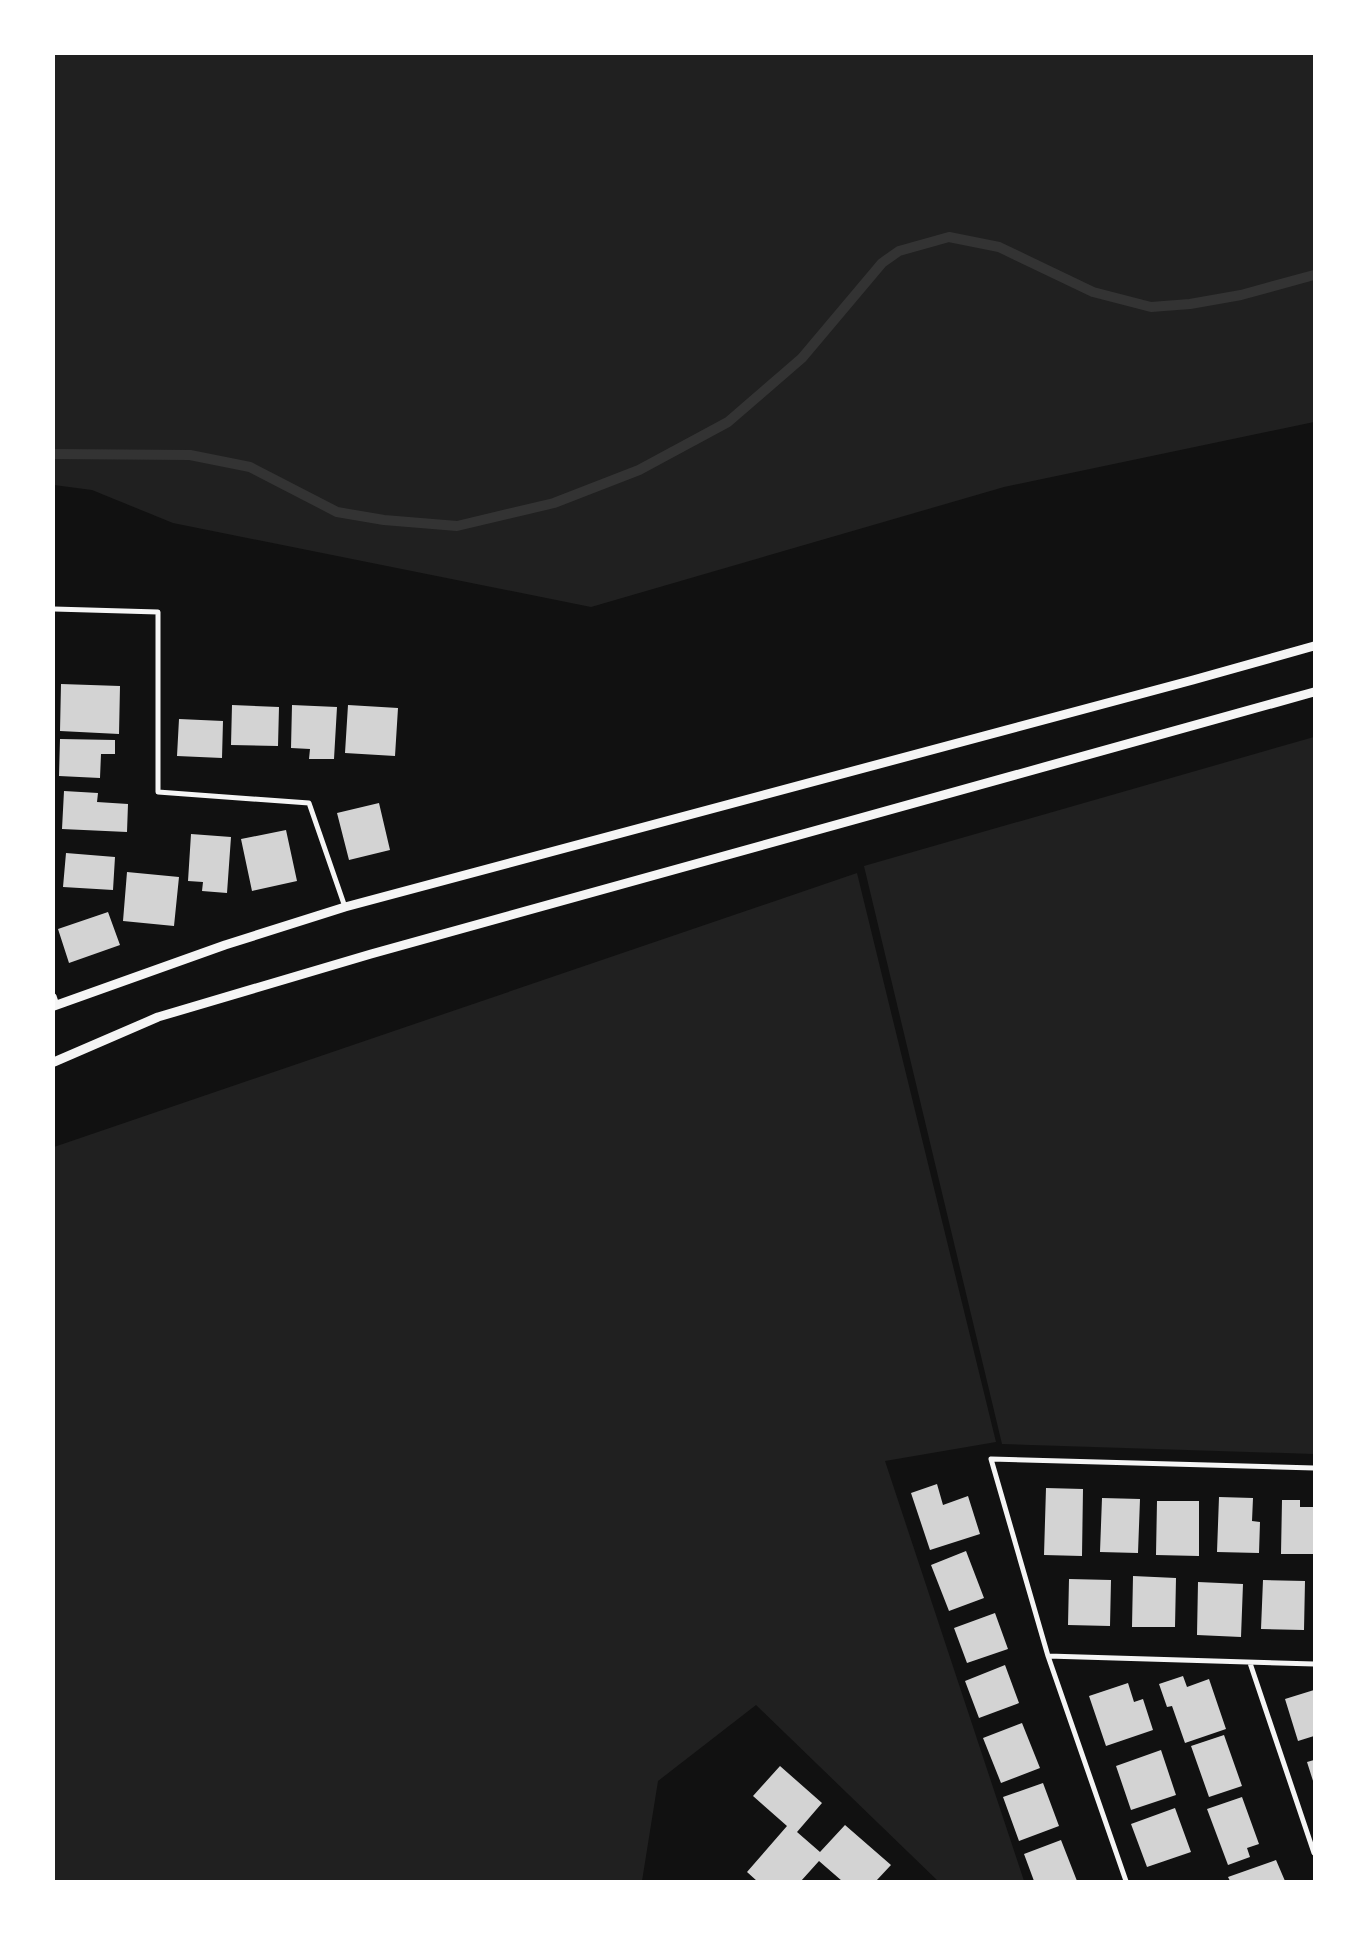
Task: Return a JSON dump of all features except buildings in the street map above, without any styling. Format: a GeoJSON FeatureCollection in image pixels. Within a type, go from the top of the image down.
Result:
{"type":"FeatureCollection","features":[{"type":"Feature","properties":{"kind":"street"},"geometry":{"type":"LineString","coordinates":[[54,609],[158,612],[158,792],[309,803],[346,907]]}},
{"type":"Feature","properties":{"kind":"street"},"geometry":{"type":"LineString","coordinates":[[55,1002],[346,907],[1183,683],[1314,646]]}},
{"type":"Feature","properties":{"kind":"street"},"geometry":{"type":"LineString","coordinates":[[54,1062],[158,1017],[370,954],[1314,692]]}},
{"type":"Feature","properties":{"kind":"street"},"geometry":{"type":"LineString","coordinates":[[1126,1881],[1048,1656],[991,1459],[1314,1468]]}},
{"type":"Feature","properties":{"kind":"street"},"geometry":{"type":"LineString","coordinates":[[1048,1656],[1314,1664]]}},
{"type":"Feature","properties":{"kind":"street"},"geometry":{"type":"LineString","coordinates":[[1250,1663],[1314,1853]]}},
{"type":"Feature","properties":{"kind":"shaded area"},"geometry":{"type":"Polygon","coordinates":[[[54,54],[1314,54],[1314,422],[1004,487],[591,607],[173,523],[92,490],[54,485],[54,54]]]}},
{"type":"Feature","properties":{"kind":"shaded area"},"geometry":{"type":"Polygon","coordinates":[[[1314,737],[1314,1454],[1002,1444],[864,866],[1314,737]]]}},
{"type":"Feature","properties":{"kind":"shaded area"},"geometry":{"type":"Polygon","coordinates":[[[857,873],[996,1442],[885,1461],[1024,1881],[938,1881],[756,1705],[658,1781],[642,1881],[54,1881],[54,1147],[857,873]]]}},
{"type":"Feature","properties":{"kind":"waterway"},"geometry":{"type":"LineString","coordinates":[[54,454],[190,455],[250,467],[337,512],[384,520],[457,526],[554,503],[639,470],[728,422],[802,358],[882,263],[899,251],[949,237],[999,247],[1093,292],[1151,307],[1190,304],[1241,295],[1314,275]]}}]}
